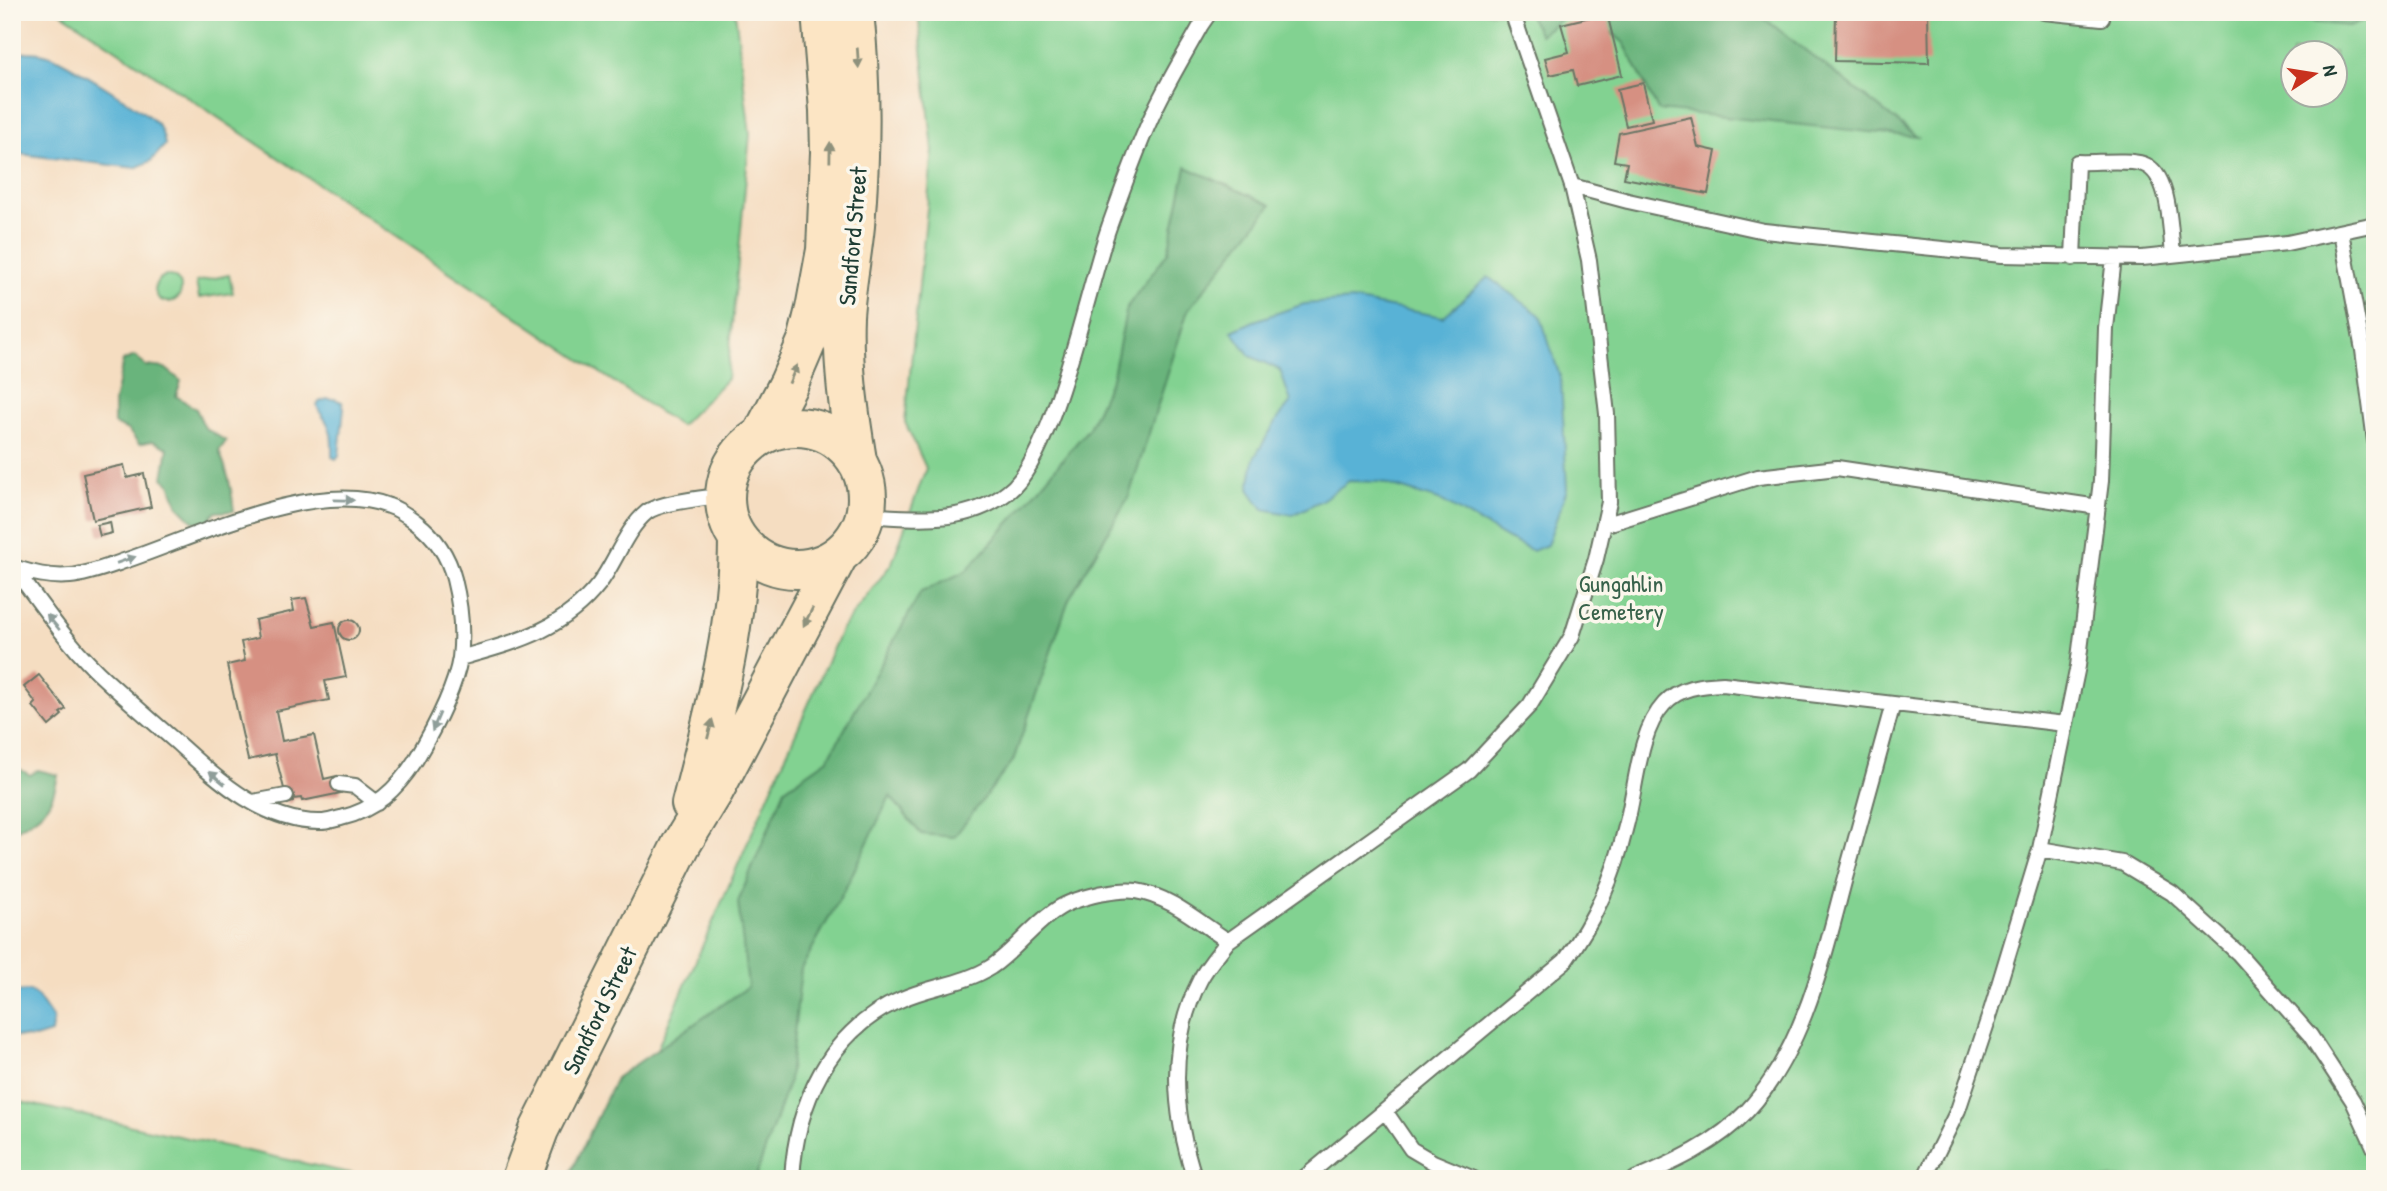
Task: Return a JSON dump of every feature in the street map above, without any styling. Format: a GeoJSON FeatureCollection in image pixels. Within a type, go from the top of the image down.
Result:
{"type":"FeatureCollection","features":[{"type":"Feature","properties":{"kind":"main road"},"geometry":{"type":"LineString","coordinates":[[812,12],[827,81]]}},
{"type":"Feature","properties":{"kind":"main road","name":"Sandford Street"},"geometry":{"type":"LineString","coordinates":[[762,435],[807,341],[827,250],[830,152],[821,12]]}},
{"type":"Feature","properties":{"kind":"main road","name":"Sandford Street"},"geometry":{"type":"LineString","coordinates":[[854,12],[860,77],[860,128],[857,202],[844,316],[844,339],[848,406],[857,460]]}},
{"type":"Feature","properties":{"kind":"main road"},"geometry":{"type":"LineString","coordinates":[[779,428],[814,428],[831,435],[857,460],[867,486],[866,514],[856,537],[838,556],[822,565],[785,569],[767,563],[751,553],[738,540],[728,519],[725,495],[728,477],[735,460],[747,446],[762,435],[779,428]]}},
{"type":"Feature","properties":{"kind":"main road","name":"Sandford Street"},"geometry":{"type":"LineString","coordinates":[[682,843],[724,667],[738,576],[738,540]]}},
{"type":"Feature","properties":{"kind":"main road","name":"Sandford Street"},"geometry":{"type":"LineString","coordinates":[[521,1179],[539,1130],[682,843],[715,789],[838,556]]}},
{"type":"Feature","properties":{"kind":"lane"},"geometry":{"type":"LineString","coordinates":[[866,514],[931,519],[964,514],[987,505],[1010,491],[1026,471],[1055,407],[1108,230],[1150,118],[1200,25],[1210,12]]}},
{"type":"Feature","properties":{"kind":"lane"},"geometry":{"type":"LineString","coordinates":[[1195,1179],[1184,1147],[1178,1110],[1178,1039],[1200,979],[1228,941],[1469,769],[1530,705],[1572,636],[1604,525],[1609,502],[1608,414],[1589,260],[1572,186],[1512,12]]}},
{"type":"Feature","properties":{"kind":"lane"},"geometry":{"type":"LineString","coordinates":[[2044,12],[2102,18]]}},
{"type":"Feature","properties":{"kind":"lane"},"geometry":{"type":"LineString","coordinates":[[2073,258],[2077,162],[2141,163],[2155,173],[2162,184],[2168,204],[2173,255]]}},
{"type":"Feature","properties":{"kind":"lane"},"geometry":{"type":"LineString","coordinates":[[1572,186],[1764,231],[2002,255],[2073,258],[2173,255],[2287,243],[2375,225]]}},
{"type":"Feature","properties":{"kind":"lane"},"geometry":{"type":"LineString","coordinates":[[2341,232],[2363,350],[2375,441]]}},
{"type":"Feature","properties":{"kind":"lane"},"geometry":{"type":"LineString","coordinates":[[1924,1179],[1958,1110],[2040,849],[2078,666],[2101,481],[2106,328],[2114,258]]}},
{"type":"Feature","properties":{"kind":"lane"},"geometry":{"type":"LineString","coordinates":[[1604,525],[1758,477],[1837,468],[2098,507]]}},
{"type":"Feature","properties":{"kind":"lane"},"geometry":{"type":"LineString","coordinates":[[460,658],[539,633],[568,614],[599,583],[622,545],[647,512],[661,506],[725,495]]}},
{"type":"Feature","properties":{"kind":"lane"},"geometry":{"type":"LineString","coordinates":[[340,499],[371,501],[390,506],[404,514],[441,546],[459,599],[460,658],[428,739],[404,779],[376,803],[354,815],[321,822],[293,818],[251,803],[221,782],[89,664],[47,616],[13,566],[40,575],[73,576],[104,568],[268,509],[303,502],[340,499]]}},
{"type":"Feature","properties":{"kind":"lane"},"geometry":{"type":"LineString","coordinates":[[1303,1179],[1565,961],[1586,933],[1600,906],[1615,866],[1651,723],[1664,704],[1684,690],[1701,685],[1723,684],[2065,724]]}},
{"type":"Feature","properties":{"kind":"lane"},"geometry":{"type":"LineString","coordinates":[[1635,1179],[1679,1161],[1726,1129],[1746,1112],[1769,1085],[1789,1052],[1808,1004],[1836,911],[1893,704]]}},
{"type":"Feature","properties":{"kind":"lane"},"geometry":{"type":"LineString","coordinates":[[339,784],[355,786],[376,803]]}},
{"type":"Feature","properties":{"kind":"lane"},"geometry":{"type":"LineString","coordinates":[[251,803],[286,796]]}},
{"type":"Feature","properties":{"kind":"lane"},"geometry":{"type":"LineString","coordinates":[[2040,849],[2122,863],[2172,893],[2238,953],[2310,1035],[2353,1101],[2375,1149]]}},
{"type":"Feature","properties":{"kind":"lane"},"geometry":{"type":"LineString","coordinates":[[792,1179],[793,1154],[808,1098],[820,1071],[842,1044],[862,1025],[902,999],[982,972],[1011,953],[1028,933],[1060,907],[1110,892],[1135,891],[1165,900],[1228,941]]}},
{"type":"Feature","properties":{"kind":"lane"},"geometry":{"type":"LineString","coordinates":[[1385,1111],[1410,1149],[1474,1179]]}},
{"type":"Feature","properties":{"kind":"green space"},"geometry":{"type":"Polygon","coordinates":[[[60,12],[735,12],[750,134],[727,379],[680,426],[60,12]]]}},
{"type":"Feature","properties":{"kind":"green space","name":"Gungahlin Cemetery"},"geometry":{"type":"Polygon","coordinates":[[[918,12],[2375,12],[2375,1179],[600,1179],[841,630],[892,563],[926,468],[905,422],[933,150],[918,12]]]}},
{"type":"Feature","properties":{"kind":"green space"},"geometry":{"type":"Polygon","coordinates":[[[1527,12],[1570,12],[1540,35],[1527,12]]]}},
{"type":"Feature","properties":{"kind":"green space"},"geometry":{"type":"Polygon","coordinates":[[[1587,12],[1756,12],[1917,137],[1658,110],[1624,43],[1587,12]]]}},
{"type":"Feature","properties":{"kind":"green space"},"geometry":{"type":"Polygon","coordinates":[[[2289,12],[2375,12],[2375,16],[2349,26],[2292,20],[2289,12]]]}},
{"type":"Feature","properties":{"kind":"green space"},"geometry":{"type":"Polygon","coordinates":[[[1186,167],[1271,205],[1188,310],[1129,496],[1069,599],[1013,761],[954,837],[921,834],[890,796],[847,885],[801,969],[789,1080],[755,1179],[568,1179],[616,1078],[748,987],[738,902],[785,789],[828,759],[921,592],[966,571],[1089,428],[1113,375],[1127,307],[1168,252],[1186,167]]]}},
{"type":"Feature","properties":{"kind":"green space"},"geometry":{"type":"Polygon","coordinates":[[[229,275],[233,293],[199,298],[196,282],[229,275]]]}},
{"type":"Feature","properties":{"kind":"green space"},"geometry":{"type":"Polygon","coordinates":[[[168,276],[177,280],[181,289],[177,298],[168,302],[159,298],[155,289],[159,280],[168,276]]]}},
{"type":"Feature","properties":{"kind":"green space"},"geometry":{"type":"Polygon","coordinates":[[[135,356],[146,366],[165,368],[181,381],[176,396],[196,409],[205,428],[226,441],[219,451],[229,481],[234,511],[216,512],[206,523],[194,522],[178,506],[170,484],[163,478],[168,448],[153,441],[139,444],[128,430],[114,424],[114,401],[123,361],[135,356]]]}},
{"type":"Feature","properties":{"kind":"green space"},"geometry":{"type":"Polygon","coordinates":[[[12,760],[18,768],[30,775],[38,770],[58,775],[49,804],[38,816],[12,832],[12,760]]]}},
{"type":"Feature","properties":{"kind":"green space"},"geometry":{"type":"Polygon","coordinates":[[[12,1100],[377,1179],[12,1179],[12,1100]]]}},
{"type":"Feature","properties":{"kind":"water"},"geometry":{"type":"Polygon","coordinates":[[[16,52],[48,55],[105,87],[151,118],[158,125],[165,145],[151,161],[135,168],[12,153],[12,55],[16,52]]]}},
{"type":"Feature","properties":{"kind":"water"},"geometry":{"type":"Polygon","coordinates":[[[1488,277],[1540,315],[1561,380],[1567,489],[1547,545],[1533,551],[1442,501],[1380,482],[1349,481],[1322,500],[1293,515],[1263,509],[1249,489],[1254,458],[1291,402],[1280,370],[1250,356],[1232,331],[1304,304],[1352,300],[1443,317],[1488,277]]]}},
{"type":"Feature","properties":{"kind":"water"},"geometry":{"type":"Polygon","coordinates":[[[327,399],[342,402],[344,408],[339,455],[336,459],[332,457],[330,430],[317,406],[319,402],[327,399]]]}},
{"type":"Feature","properties":{"kind":"water"},"geometry":{"type":"Polygon","coordinates":[[[30,991],[38,997],[53,1019],[51,1033],[35,1038],[12,1036],[12,992],[30,991]]]}},
{"type":"Feature","properties":{"kind":"building"},"geometry":{"type":"Polygon","coordinates":[[[1836,12],[1928,12],[1929,63],[1835,61],[1836,12]]]}},
{"type":"Feature","properties":{"kind":"building"},"geometry":{"type":"Polygon","coordinates":[[[1607,13],[1622,75],[1577,86],[1573,70],[1550,75],[1545,58],[1569,52],[1561,24],[1607,13]]]}},
{"type":"Feature","properties":{"kind":"building"},"geometry":{"type":"Polygon","coordinates":[[[1643,83],[1652,120],[1626,126],[1617,89],[1643,83]]]}},
{"type":"Feature","properties":{"kind":"building"},"geometry":{"type":"Polygon","coordinates":[[[1691,117],[1698,147],[1716,151],[1708,194],[1624,178],[1627,163],[1614,161],[1619,133],[1691,117]]]}},
{"type":"Feature","properties":{"kind":"building"},"geometry":{"type":"Polygon","coordinates":[[[124,465],[127,478],[144,474],[151,507],[93,520],[83,474],[124,465]]]}},
{"type":"Feature","properties":{"kind":"building"},"geometry":{"type":"Polygon","coordinates":[[[110,522],[112,533],[100,536],[97,525],[110,522]]]}},
{"type":"Feature","properties":{"kind":"building"},"geometry":{"type":"Polygon","coordinates":[[[306,598],[314,626],[334,622],[346,677],[325,681],[329,700],[276,711],[282,741],[314,735],[324,779],[337,776],[341,793],[302,801],[301,798],[293,799],[293,802],[288,804],[275,754],[248,760],[227,665],[245,661],[241,642],[258,638],[255,620],[294,611],[292,600],[306,598]]]}},
{"type":"Feature","properties":{"kind":"building"},"geometry":{"type":"Polygon","coordinates":[[[349,620],[356,623],[359,630],[356,637],[349,640],[342,637],[339,630],[342,623],[349,620]]]}},
{"type":"Feature","properties":{"kind":"building"},"geometry":{"type":"Polygon","coordinates":[[[39,675],[66,709],[49,726],[33,706],[36,703],[24,687],[39,675]]]}}]}
